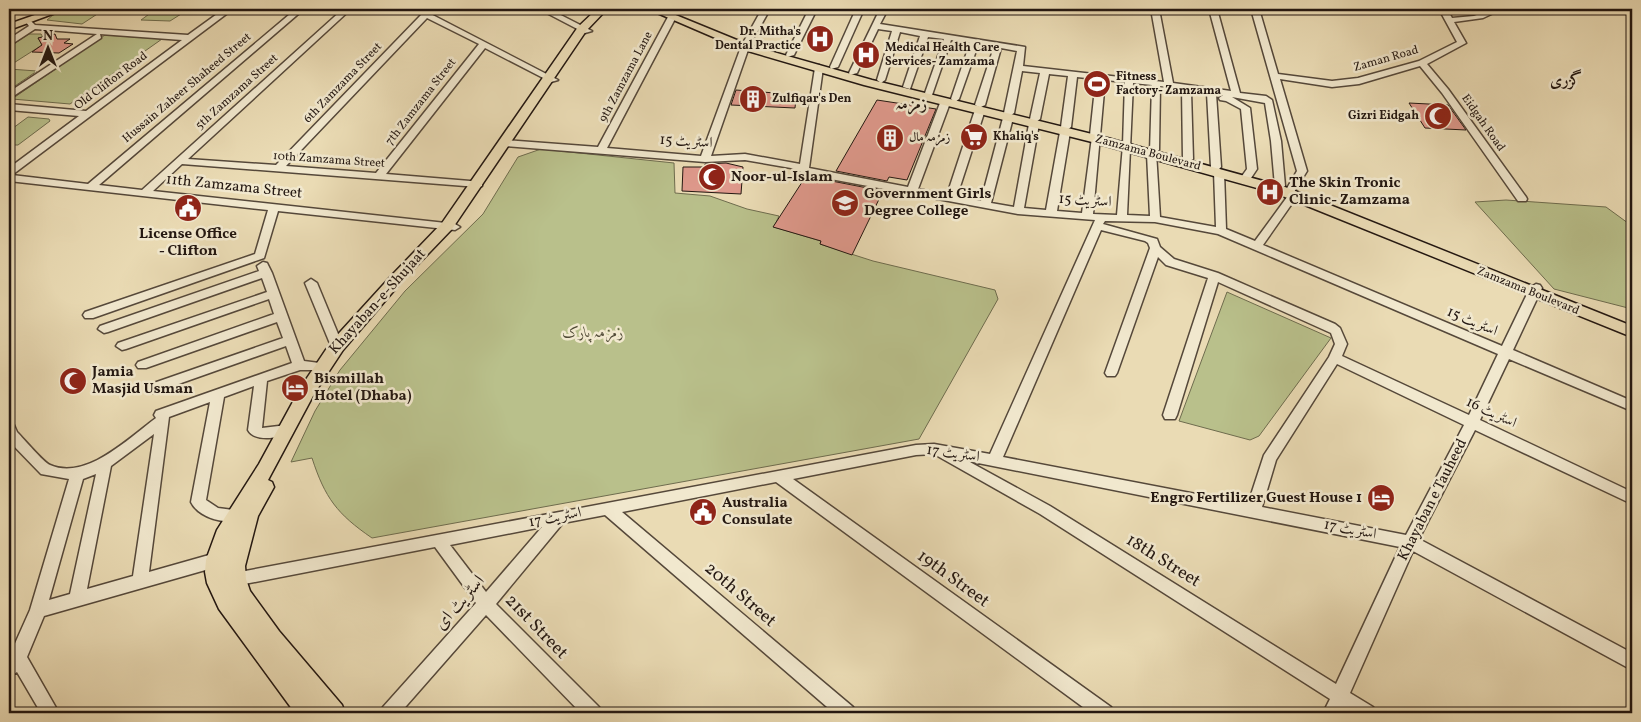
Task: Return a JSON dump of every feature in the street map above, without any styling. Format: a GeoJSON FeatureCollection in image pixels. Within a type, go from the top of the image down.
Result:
{"type":"FeatureCollection","features":[{"type":"Feature","properties":{"kind":"main road"},"geometry":{"type":"LineString","coordinates":[[9,22],[54,9]]}},
{"type":"Feature","properties":{"kind":"main road"},"geometry":{"type":"LineString","coordinates":[[9,27],[30,23],[54,9]]}},
{"type":"Feature","properties":{"kind":"main road","name":"Khayaban-e-Shujaat"},"geometry":{"type":"LineString","coordinates":[[334,713],[267,631],[242,596],[236,579],[235,566],[249,515],[326,375],[338,357],[451,227],[585,30],[602,9]]}},
{"type":"Feature","properties":{"kind":"main road","name":"Khayaban-e-Shujaat"},"geometry":{"type":"LineString","coordinates":[[585,30],[609,9]]}},
{"type":"Feature","properties":{"kind":"main road","name":"Zamzama Boulevard"},"geometry":{"type":"LineString","coordinates":[[653,9],[674,12],[746,45],[819,68],[1247,176],[1288,190],[1632,332]]}},
{"type":"Feature","properties":{"kind":"main road","name":"Zamzama Boulevard"},"geometry":{"type":"LineString","coordinates":[[746,45],[929,93],[950,101]]}},
{"type":"Feature","properties":{"kind":"main road","name":"Khayaban-e-Shujaat"},"geometry":{"type":"LineString","coordinates":[[309,713],[226,602],[217,583],[216,560],[227,530],[337,346],[398,277],[451,227],[478,184],[508,144]]}},
{"type":"Feature","properties":{"kind":"main road","name":"Zamzama Boulevard"},"geometry":{"type":"LineString","coordinates":[[1153,152],[1188,159],[1288,190]]}},
{"type":"Feature","properties":{"kind":"main road","name":"Zamzama Boulevard"},"geometry":{"type":"LineString","coordinates":[[1535,291],[1632,326]]}},
{"type":"Feature","properties":{"kind":"street","name":"Old Clifton Road"},"geometry":{"type":"LineString","coordinates":[[9,173],[185,38],[218,9]]}},
{"type":"Feature","properties":{"kind":"street","name":"Old Clifton Road"},"geometry":{"type":"LineString","coordinates":[[9,164],[76,113],[229,9]]}},
{"type":"Feature","properties":{"kind":"street","name":"Hussain Zaheer Shaheed Street"},"geometry":{"type":"LineString","coordinates":[[90,187],[300,9]]}},
{"type":"Feature","properties":{"kind":"street","name":"5th Zamzama Street"},"geometry":{"type":"LineString","coordinates":[[144,193],[347,9]]}},
{"type":"Feature","properties":{"kind":"street"},"geometry":{"type":"LineString","coordinates":[[416,9],[552,78]]}},
{"type":"Feature","properties":{"kind":"street"},"geometry":{"type":"LineString","coordinates":[[543,9],[585,30]]}},
{"type":"Feature","properties":{"kind":"street"},"geometry":{"type":"LineString","coordinates":[[705,159],[746,45],[766,9]]}},
{"type":"Feature","properties":{"kind":"street"},"geometry":{"type":"LineString","coordinates":[[790,55],[813,9]]}},
{"type":"Feature","properties":{"kind":"street"},"geometry":{"type":"LineString","coordinates":[[834,68],[860,9]]}},
{"type":"Feature","properties":{"kind":"street"},"geometry":{"type":"LineString","coordinates":[[853,73],[884,9]]}},
{"type":"Feature","properties":{"kind":"street"},"geometry":{"type":"LineString","coordinates":[[1155,9],[1170,86]]}},
{"type":"Feature","properties":{"kind":"street"},"geometry":{"type":"LineString","coordinates":[[1213,9],[1236,94]]}},
{"type":"Feature","properties":{"kind":"street"},"geometry":{"type":"LineString","coordinates":[[1255,9],[1302,171],[1288,190],[1257,246]]}},
{"type":"Feature","properties":{"kind":"street","name":"Zaman Road"},"geometry":{"type":"LineString","coordinates":[[1274,76],[1337,84],[1359,81],[1422,62],[1462,42],[1443,9]]}},
{"type":"Feature","properties":{"kind":"street"},"geometry":{"type":"LineString","coordinates":[[1449,20],[1467,20],[1487,16],[1498,9]]}},
{"type":"Feature","properties":{"kind":"street","name":"9th Zamzama Lane"},"geometry":{"type":"LineString","coordinates":[[602,150],[674,12]]}},
{"type":"Feature","properties":{"kind":"street","name":"6th Zamzama Street"},"geometry":{"type":"LineString","coordinates":[[278,169],[426,14]]}},
{"type":"Feature","properties":{"kind":"street"},"geometry":{"type":"LineString","coordinates":[[9,42],[30,23],[185,38]]}},
{"type":"Feature","properties":{"kind":"street"},"geometry":{"type":"LineString","coordinates":[[875,26],[1022,49],[1009,115],[985,204]]}},
{"type":"Feature","properties":{"kind":"street"},"geometry":{"type":"LineString","coordinates":[[881,80],[897,29]]}},
{"type":"Feature","properties":{"kind":"street"},"geometry":{"type":"LineString","coordinates":[[907,87],[925,34]]}},
{"type":"Feature","properties":{"kind":"street"},"geometry":{"type":"LineString","coordinates":[[9,96],[98,36]]}},
{"type":"Feature","properties":{"kind":"street"},"geometry":{"type":"LineString","coordinates":[[929,93],[948,38]]}},
{"type":"Feature","properties":{"kind":"street"},"geometry":{"type":"LineString","coordinates":[[912,191],[975,42]]}},
{"type":"Feature","properties":{"kind":"street","name":"7th Zamzama Street"},"geometry":{"type":"LineString","coordinates":[[378,177],[484,43]]}},
{"type":"Feature","properties":{"kind":"street"},"geometry":{"type":"LineString","coordinates":[[951,198],[998,46]]}},
{"type":"Feature","properties":{"kind":"street","name":"Eidgah Road"},"geometry":{"type":"LineString","coordinates":[[1422,62],[1522,199]]}},
{"type":"Feature","properties":{"kind":"street"},"geometry":{"type":"LineString","coordinates":[[804,170],[819,68]]}},
{"type":"Feature","properties":{"kind":"street"},"geometry":{"type":"LineString","coordinates":[[1018,68],[1186,88],[1228,98],[1245,108],[1252,169],[1247,176]]}},
{"type":"Feature","properties":{"kind":"street"},"geometry":{"type":"LineString","coordinates":[[1018,211],[1045,70]]}},
{"type":"Feature","properties":{"kind":"street"},"geometry":{"type":"LineString","coordinates":[[1051,214],[1073,74]]}},
{"type":"Feature","properties":{"kind":"street"},"geometry":{"type":"LineString","coordinates":[[1087,217],[1096,137],[1100,77]]}},
{"type":"Feature","properties":{"kind":"street"},"geometry":{"type":"LineString","coordinates":[[1122,218],[1129,80]]}},
{"type":"Feature","properties":{"kind":"street"},"geometry":{"type":"LineString","coordinates":[[1155,219],[1153,152],[1156,84]]}},
{"type":"Feature","properties":{"kind":"street"},"geometry":{"type":"LineString","coordinates":[[1186,88],[1188,159]]}},
{"type":"Feature","properties":{"kind":"street"},"geometry":{"type":"LineString","coordinates":[[1211,94],[1236,94],[1268,100],[1288,190]]}},
{"type":"Feature","properties":{"kind":"street"},"geometry":{"type":"LineString","coordinates":[[1211,94],[1218,169],[1221,231]]}},
{"type":"Feature","properties":{"kind":"street"},"geometry":{"type":"LineString","coordinates":[[9,107],[87,114]]}},
{"type":"Feature","properties":{"kind":"street","name":"اسٹریٹ 15"},"geometry":{"type":"LineString","coordinates":[[508,144],[705,159],[745,157],[1018,211],[1087,217],[1099,222],[1122,218],[1155,219],[1221,231],[1632,406]]}},
{"type":"Feature","properties":{"kind":"street","name":"10th Zamzama Street"},"geometry":{"type":"LineString","coordinates":[[179,161],[478,184]]}},
{"type":"Feature","properties":{"kind":"street","name":"11th Zamzama Street"},"geometry":{"type":"LineString","coordinates":[[9,178],[451,227]]}},
{"type":"Feature","properties":{"kind":"street"},"geometry":{"type":"LineString","coordinates":[[274,207],[260,256],[299,365]]}},
{"type":"Feature","properties":{"kind":"street"},"geometry":{"type":"LineString","coordinates":[[994,461],[1099,222],[1153,241],[1155,248],[1170,262],[1214,276],[1331,327],[1336,331],[1341,344],[1335,358],[1269,460],[1253,512]]}},
{"type":"Feature","properties":{"kind":"street"},"geometry":{"type":"LineString","coordinates":[[1111,372],[1155,248]]}},
{"type":"Feature","properties":{"kind":"street"},"geometry":{"type":"LineString","coordinates":[[89,315],[260,256]]}},
{"type":"Feature","properties":{"kind":"street"},"geometry":{"type":"LineString","coordinates":[[104,329],[266,273]]}},
{"type":"Feature","properties":{"kind":"street"},"geometry":{"type":"LineString","coordinates":[[1170,415],[1214,276]]}},
{"type":"Feature","properties":{"kind":"street"},"geometry":{"type":"LineString","coordinates":[[311,283],[337,346]]}},
{"type":"Feature","properties":{"kind":"street","name":"Khayaban e Tauheed"},"geometry":{"type":"LineString","coordinates":[[1332,713],[1410,542],[1472,423],[1535,291]]}},
{"type":"Feature","properties":{"kind":"street"},"geometry":{"type":"LineString","coordinates":[[122,346],[273,294]]}},
{"type":"Feature","properties":{"kind":"street"},"geometry":{"type":"LineString","coordinates":[[142,365],[281,316]]}},
{"type":"Feature","properties":{"kind":"street"},"geometry":{"type":"LineString","coordinates":[[153,388],[290,340]]}},
{"type":"Feature","properties":{"kind":"street","name":"اسٹریٹ 16"},"geometry":{"type":"LineString","coordinates":[[1335,358],[1632,498]]}},
{"type":"Feature","properties":{"kind":"street"},"geometry":{"type":"LineString","coordinates":[[140,581],[163,420],[161,415],[299,365],[323,367]]}},
{"type":"Feature","properties":{"kind":"street"},"geometry":{"type":"LineString","coordinates":[[261,379],[255,430],[260,433],[287,430]]}},
{"type":"Feature","properties":{"kind":"street"},"geometry":{"type":"LineString","coordinates":[[218,394],[198,502],[215,514],[236,515]]}},
{"type":"Feature","properties":{"kind":"street"},"geometry":{"type":"LineString","coordinates":[[9,429],[11,435],[46,470],[77,475],[105,463],[163,420]]}},
{"type":"Feature","properties":{"kind":"street","name":"اسٹریٹ 17"},"geometry":{"type":"LineString","coordinates":[[217,583],[916,450],[934,449],[1410,542],[1632,662]]}},
{"type":"Feature","properties":{"kind":"street","name":"18th Street"},"geometry":{"type":"LineString","coordinates":[[934,449],[1045,510],[1367,713]]}},
{"type":"Feature","properties":{"kind":"street"},"geometry":{"type":"LineString","coordinates":[[77,599],[105,463]]}},
{"type":"Feature","properties":{"kind":"street"},"geometry":{"type":"LineString","coordinates":[[50,713],[14,663],[38,610],[77,475]]}},
{"type":"Feature","properties":{"kind":"street","name":"19th Street"},"geometry":{"type":"LineString","coordinates":[[778,476],[1105,713]]}},
{"type":"Feature","properties":{"kind":"street","name":"20th Street"},"geometry":{"type":"LineString","coordinates":[[607,508],[847,713]]}},
{"type":"Feature","properties":{"kind":"street","name":"اسٹریٹ ای"},"geometry":{"type":"LineString","coordinates":[[389,713],[486,604],[559,517]]}},
{"type":"Feature","properties":{"kind":"street","name":"21st Street"},"geometry":{"type":"LineString","coordinates":[[438,540],[486,604],[593,713]]}},
{"type":"Feature","properties":{"kind":"street"},"geometry":{"type":"LineString","coordinates":[[38,610],[216,560]]}},
{"type":"Feature","properties":{"kind":"green space"},"geometry":{"type":"Polygon","coordinates":[[[74,9],[105,9],[82,24],[47,20],[53,15],[74,9]]]}},
{"type":"Feature","properties":{"kind":"green space"},"geometry":{"type":"Polygon","coordinates":[[[156,9],[189,9],[170,21],[141,20],[156,9]]]}},
{"type":"Feature","properties":{"kind":"green space"},"geometry":{"type":"Polygon","coordinates":[[[29,34],[41,34],[43,37],[38,38],[42,45],[9,66],[9,47],[29,34]]]}},
{"type":"Feature","properties":{"kind":"green space"},"geometry":{"type":"Polygon","coordinates":[[[105,35],[162,39],[70,104],[12,99],[105,35]]]}},
{"type":"Feature","properties":{"kind":"green space"},"geometry":{"type":"Polygon","coordinates":[[[9,69],[37,71],[9,90],[9,69]]]}},
{"type":"Feature","properties":{"kind":"green space"},"geometry":{"type":"Polygon","coordinates":[[[28,117],[49,119],[50,121],[18,145],[9,145],[9,131],[28,117]]]}},
{"type":"Feature","properties":{"kind":"green space","name":"زمزمہ پارک"},"geometry":{"type":"Polygon","coordinates":[[[541,149],[674,163],[675,193],[710,196],[747,209],[779,216],[774,227],[821,241],[820,244],[873,261],[995,290],[998,299],[919,439],[372,538],[341,513],[327,495],[312,458],[291,462],[315,411],[340,370],[405,291],[483,214],[518,157],[541,149]]]}},
{"type":"Feature","properties":{"kind":"green space"},"geometry":{"type":"Polygon","coordinates":[[[1506,200],[1606,207],[1632,226],[1632,309],[1554,289],[1475,202],[1506,200]]]}},
{"type":"Feature","properties":{"kind":"green space"},"geometry":{"type":"Polygon","coordinates":[[[1227,292],[1331,338],[1259,436],[1250,440],[1179,421],[1227,292]]]}},
{"type":"Feature","properties":{"kind":"building"},"geometry":{"type":"Polygon","coordinates":[[[55,34],[57,39],[70,39],[64,43],[73,44],[59,53],[32,52],[42,45],[38,38],[55,34]]]}},
{"type":"Feature","properties":{"kind":"building","name":"Zulfiqar's Den"},"geometry":{"type":"Polygon","coordinates":[[[736,90],[775,93],[774,98],[796,98],[795,108],[731,105],[736,90]]]}},
{"type":"Feature","properties":{"kind":"building","name":"زمزمہ مال"},"geometry":{"type":"Polygon","coordinates":[[[877,100],[936,109],[907,180],[889,177],[887,181],[836,171],[877,100]]]}},
{"type":"Feature","properties":{"kind":"building","name":"Gizri Eidgah"},"geometry":{"type":"Polygon","coordinates":[[[1409,103],[1448,105],[1466,130],[1425,128],[1409,103]]]}},
{"type":"Feature","properties":{"kind":"building","name":"Noor-ul-Islam"},"geometry":{"type":"Polygon","coordinates":[[[726,163],[743,167],[741,194],[682,191],[683,167],[705,167],[705,164],[726,163]]]}},
{"type":"Feature","properties":{"kind":"building"},"geometry":{"type":"Polygon","coordinates":[[[806,176],[883,191],[852,255],[820,244],[821,241],[773,227],[806,176]]]}},
{"type":"Feature","properties":{"kind":"place","name":"Dr. Mitha's Dental Practice"},"geometry":{"type":"Point","coordinates":[820,39]}},
{"type":"Feature","properties":{"kind":"place","name":"Medical Health Care Services- Zamzama"},"geometry":{"type":"Point","coordinates":[866,55]}},
{"type":"Feature","properties":{"kind":"place","name":"Fitness Factory- Zamzama"},"geometry":{"type":"Point","coordinates":[1097,84]}},
{"type":"Feature","properties":{"kind":"place","name":"Zulfiqar's Den"},"geometry":{"type":"Point","coordinates":[753,99]}},
{"type":"Feature","properties":{"kind":"place","name":"Gizri Eidgah"},"geometry":{"type":"Point","coordinates":[1438,116]}},
{"type":"Feature","properties":{"kind":"place","name":"Khaliq's"},"geometry":{"type":"Point","coordinates":[974,137]}},
{"type":"Feature","properties":{"kind":"place","name":"زمزمہ مال"},"geometry":{"type":"Point","coordinates":[890,138]}},
{"type":"Feature","properties":{"kind":"place","name":"Noor-ul-Islam"},"geometry":{"type":"Point","coordinates":[712,177]}},
{"type":"Feature","properties":{"kind":"place","name":"The Skin Tronic Clinic- Zamzama"},"geometry":{"type":"Point","coordinates":[1270,192]}},
{"type":"Feature","properties":{"kind":"place","name":"Government Girls Degree College"},"geometry":{"type":"Point","coordinates":[845,203]}},
{"type":"Feature","properties":{"kind":"place","name":"License Office - Clifton"},"geometry":{"type":"Point","coordinates":[188,208]}},
{"type":"Feature","properties":{"kind":"place","name":"Jamia Masjid Usman"},"geometry":{"type":"Point","coordinates":[73,381]}},
{"type":"Feature","properties":{"kind":"place","name":"Bismillah Hotel (Dhaba)"},"geometry":{"type":"Point","coordinates":[295,388]}},
{"type":"Feature","properties":{"kind":"place","name":"Engro Fertilizer Guest House 1"},"geometry":{"type":"Point","coordinates":[1381,498]}},
{"type":"Feature","properties":{"kind":"place","name":"Australia Consulate"},"geometry":{"type":"Point","coordinates":[703,512]}},
{"type":"Feature","properties":{"kind":"district","name":"گزری"},"geometry":{"type":"Point","coordinates":[1566,81]}},
{"type":"Feature","properties":{"kind":"district","name":"زمزمہ"},"geometry":{"type":"Point","coordinates":[911,105]}}]}
